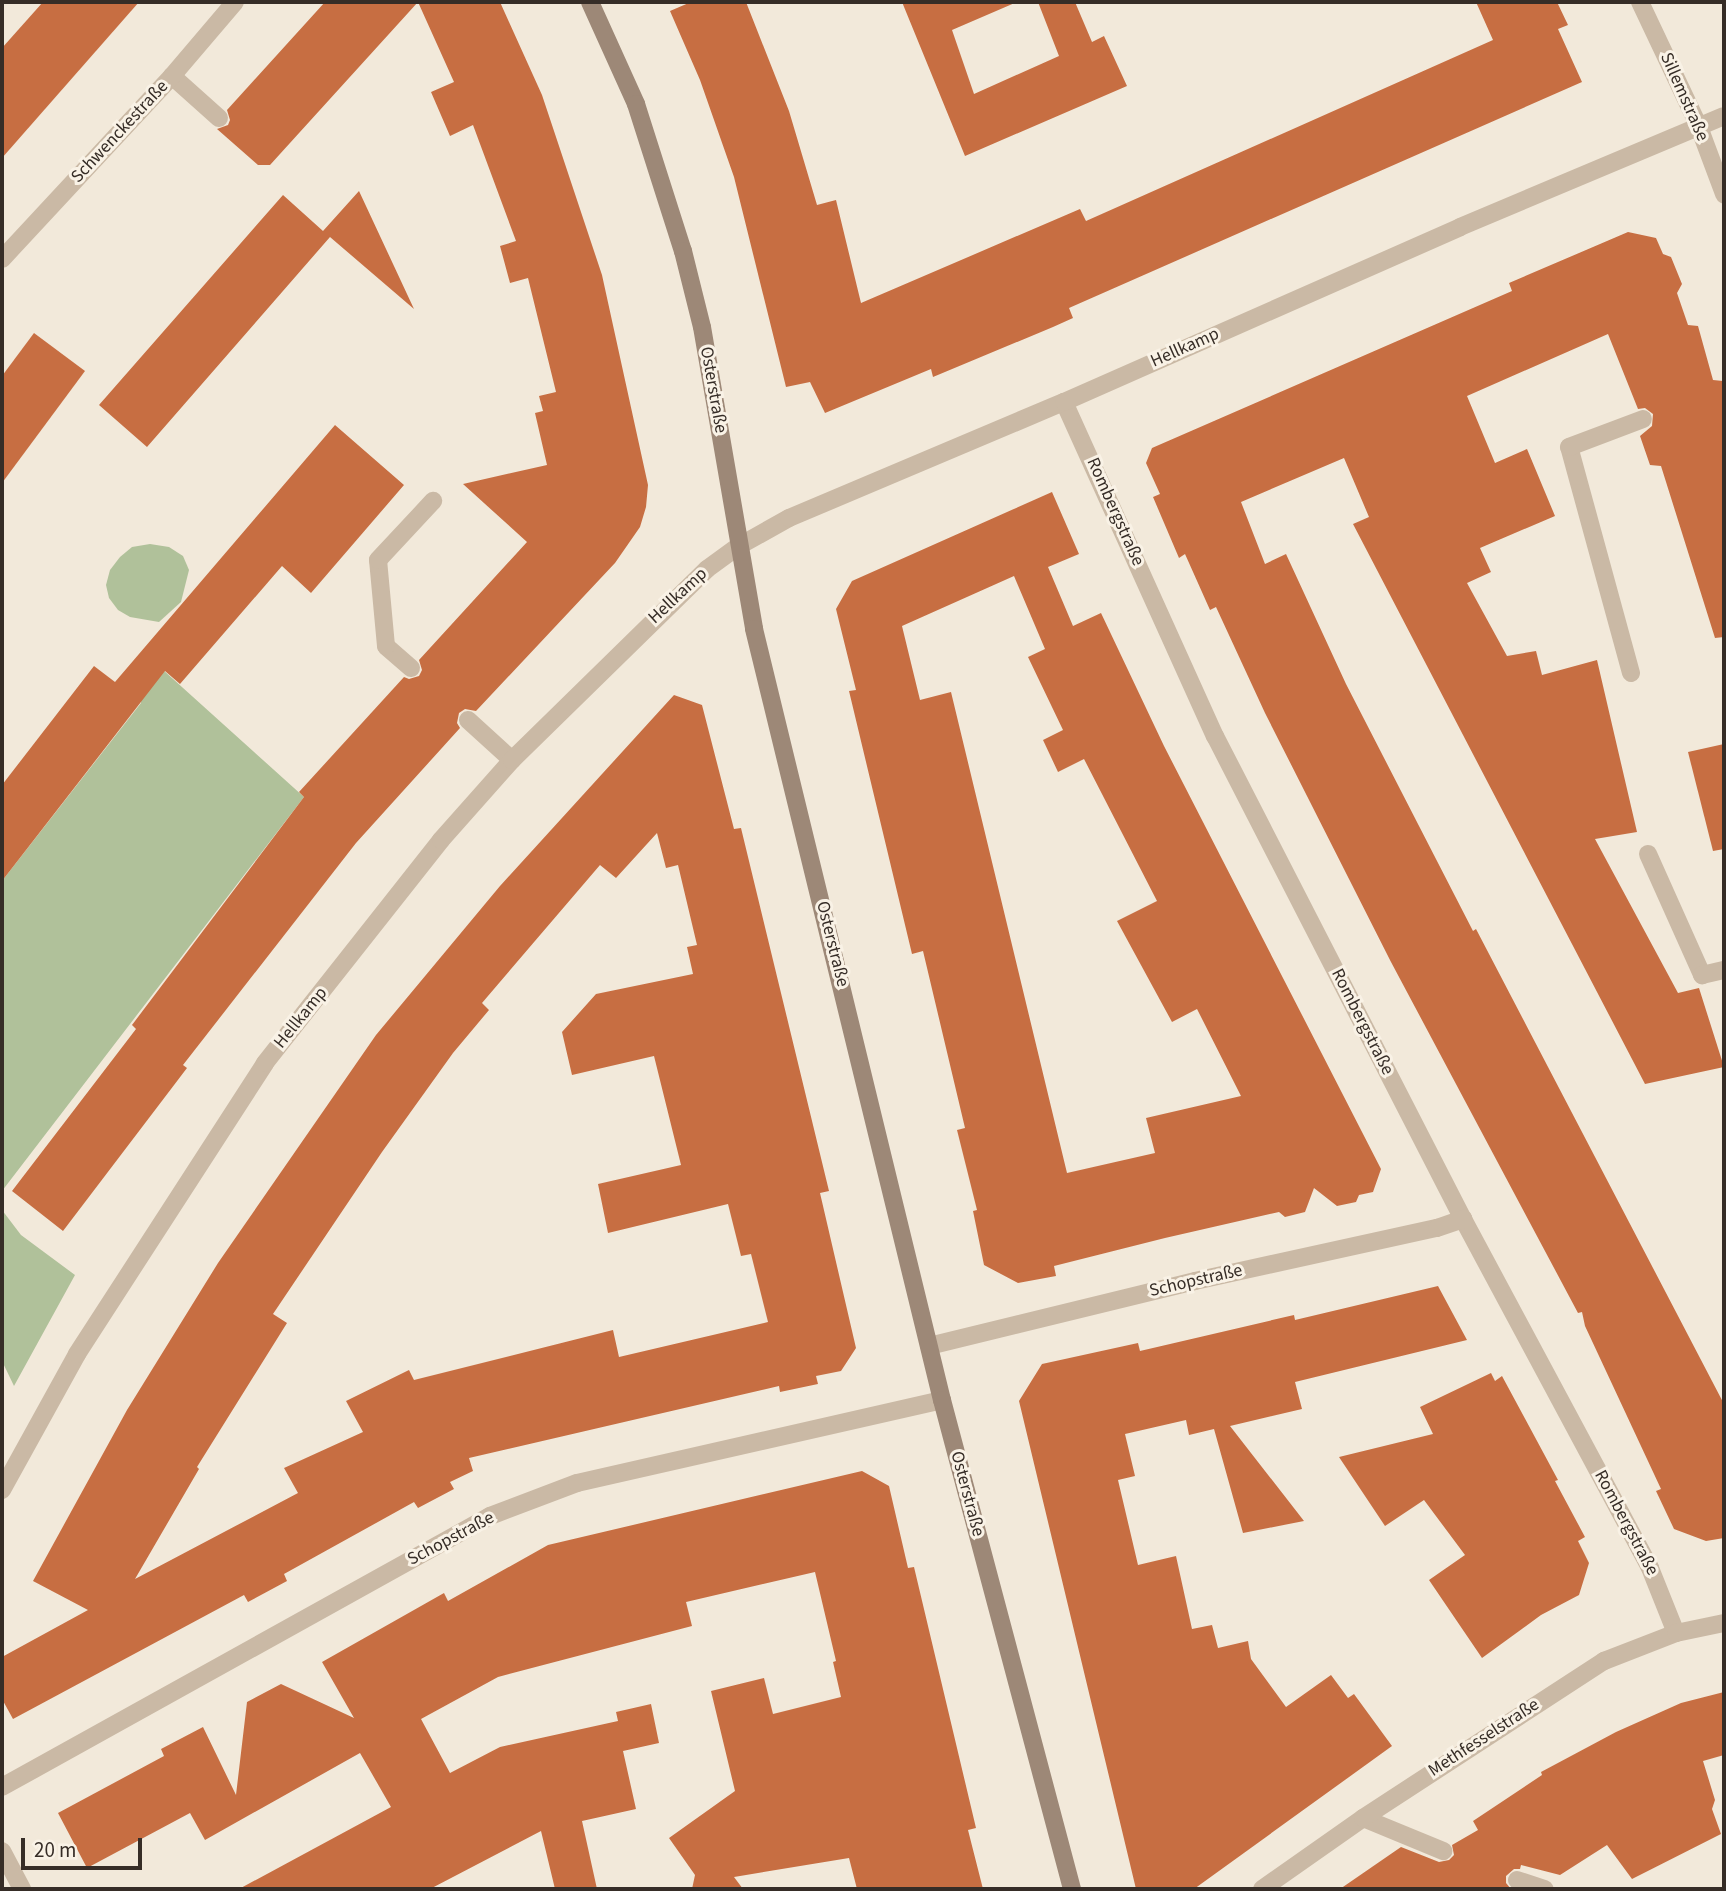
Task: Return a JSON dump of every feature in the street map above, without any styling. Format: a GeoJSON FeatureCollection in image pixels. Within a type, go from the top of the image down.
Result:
{"type":"FeatureCollection","features":[{"type":"Feature","properties":{"kind":"street","name":"Schwenckestraße"},"geometry":{"type":"LineString","coordinates":[[2,259],[172,76],[234,2]]}},
{"type":"Feature","properties":{"kind":"street","name":"Osterstraße"},"geometry":{"type":"LineString","coordinates":[[590,2],[636,104],[683,251],[702,327],[754,629],[942,1400],[1072,1889]]}},
{"type":"Feature","properties":{"kind":"street","name":"Sillemstraße"},"geometry":{"type":"LineString","coordinates":[[1640,2],[1699,127],[1724,194]]}},
{"type":"Feature","properties":{"kind":"street"},"geometry":{"type":"LineString","coordinates":[[172,76],[219,118]]}},
{"type":"Feature","properties":{"kind":"street","name":"Hellkamp"},"geometry":{"type":"LineString","coordinates":[[2,1490],[77,1354],[265,1063],[441,840],[512,760],[675,597],[739,546],[789,518],[1065,402],[1472,222],[1724,116]]}},
{"type":"Feature","properties":{"kind":"street","name":"Rombergstraße"},"geometry":{"type":"LineString","coordinates":[[1065,402],[1215,736],[1463,1219],[1650,1568],[1676,1633]]}},
{"type":"Feature","properties":{"kind":"street"},"geometry":{"type":"LineString","coordinates":[[1631,673],[1569,447],[1643,419]]}},
{"type":"Feature","properties":{"kind":"street"},"geometry":{"type":"LineString","coordinates":[[411,668],[386,646],[378,560],[433,501]]}},
{"type":"Feature","properties":{"kind":"street"},"geometry":{"type":"LineString","coordinates":[[468,720],[512,760]]}},
{"type":"Feature","properties":{"kind":"street"},"geometry":{"type":"LineString","coordinates":[[1648,854],[1702,975],[1724,970]]}},
{"type":"Feature","properties":{"kind":"street","name":"Schopstraße"},"geometry":{"type":"LineString","coordinates":[[929,1346],[1195,1281],[1437,1228],[1463,1219]]}},
{"type":"Feature","properties":{"kind":"street","name":"Schopstraße"},"geometry":{"type":"LineString","coordinates":[[2,1787],[490,1516],[577,1483],[942,1400]]}},
{"type":"Feature","properties":{"kind":"street","name":"Methfesselstraße"},"geometry":{"type":"LineString","coordinates":[[1262,1889],[1363,1818],[1574,1679],[1615,1656],[1676,1633],[1724,1623]]}},
{"type":"Feature","properties":{"kind":"street"},"geometry":{"type":"LineString","coordinates":[[1363,1818],[1443,1851]]}},
{"type":"Feature","properties":{"kind":"street"},"geometry":{"type":"LineString","coordinates":[[2,1851],[22,1889]]}},
{"type":"Feature","properties":{"kind":"street"},"geometry":{"type":"LineString","coordinates":[[1517,1880],[1545,1889]]}},
{"type":"Feature","properties":{"kind":"green space"},"geometry":{"type":"Polygon","coordinates":[[[150,544],[169,547],[183,556],[189,570],[181,602],[159,622],[130,617],[118,610],[109,598],[106,585],[110,570],[120,557],[132,547],[150,544]]]}},
{"type":"Feature","properties":{"kind":"green space"},"geometry":{"type":"Polygon","coordinates":[[[142,651],[304,797],[2,1191],[2,881],[141,703],[142,651]]]}},
{"type":"Feature","properties":{"kind":"green space"},"geometry":{"type":"Polygon","coordinates":[[[2,1210],[21,1235],[75,1275],[14,1386],[2,1361],[2,1210]]]}},
{"type":"Feature","properties":{"kind":"building"},"geometry":{"type":"Polygon","coordinates":[[[43,2],[139,2],[2,158],[2,48],[43,2]]]}},
{"type":"Feature","properties":{"kind":"building"},"geometry":{"type":"Polygon","coordinates":[[[325,2],[418,2],[270,165],[258,165],[217,129],[228,125],[230,120],[227,110],[325,2]]]}},
{"type":"Feature","properties":{"kind":"building"},"geometry":{"type":"Polygon","coordinates":[[[418,2],[500,2],[542,95],[602,275],[648,485],[646,507],[640,527],[615,563],[476,711],[465,709],[459,713],[457,723],[460,728],[356,843],[183,1065],[187,1068],[63,1231],[12,1191],[136,1029],[132,1025],[304,797],[299,792],[404,677],[409,679],[419,676],[422,670],[419,660],[527,542],[463,484],[547,465],[535,413],[543,411],[539,396],[556,392],[528,278],[510,283],[500,246],[516,241],[473,125],[450,136],[431,92],[454,82],[418,2]]]}},
{"type":"Feature","properties":{"kind":"building"},"geometry":{"type":"Polygon","coordinates":[[[691,2],[746,2],[789,111],[817,205],[836,200],[861,303],[1080,209],[1086,221],[1493,40],[1476,2],[1557,2],[1568,25],[1558,29],[1582,82],[1069,308],[1073,318],[1053,327],[933,377],[931,369],[825,413],[810,382],[786,387],[734,177],[700,80],[670,11],[691,2]]]}},
{"type":"Feature","properties":{"kind":"building"},"geometry":{"type":"Polygon","coordinates":[[[902,2],[1017,2],[952,30],[974,94],[1059,56],[1038,2],[1075,2],[1092,42],[1104,36],[1127,86],[965,156],[902,2]]]}},
{"type":"Feature","properties":{"kind":"building"},"geometry":{"type":"Polygon","coordinates":[[[359,191],[414,309],[330,237],[147,447],[99,405],[283,195],[323,231],[359,191]]]}},
{"type":"Feature","properties":{"kind":"building"},"geometry":{"type":"Polygon","coordinates":[[[1628,232],[1656,238],[1663,254],[1671,257],[1682,284],[1677,293],[1688,325],[1698,326],[1713,380],[1723,381],[1724,637],[1715,638],[1661,466],[1650,465],[1640,436],[1652,426],[1653,414],[1645,408],[1638,409],[1608,334],[1467,396],[1495,463],[1527,449],[1555,516],[1480,548],[1491,572],[1467,583],[1507,656],[1536,651],[1542,675],[1597,660],[1637,832],[1595,839],[1678,993],[1699,988],[1724,1067],[1645,1084],[1353,524],[1369,517],[1344,458],[1241,502],[1265,564],[1286,554],[1346,684],[1473,931],[1476,929],[1724,1404],[1724,1538],[1706,1541],[1674,1529],[1656,1491],[1661,1489],[1585,1326],[1582,1312],[1578,1313],[1391,962],[1265,713],[1216,607],[1210,610],[1185,554],[1179,558],[1153,497],[1160,494],[1146,463],[1152,448],[1512,291],[1509,283],[1628,232]]]}},
{"type":"Feature","properties":{"kind":"building"},"geometry":{"type":"Polygon","coordinates":[[[34,333],[85,371],[2,483],[2,376],[34,333]]]}},
{"type":"Feature","properties":{"kind":"building"},"geometry":{"type":"Polygon","coordinates":[[[335,425],[404,485],[311,593],[282,566],[180,684],[165,671],[2,881],[2,785],[94,666],[115,682],[335,425]]]}},
{"type":"Feature","properties":{"kind":"building"},"geometry":{"type":"Polygon","coordinates":[[[1052,492],[1079,554],[1048,567],[1073,626],[1101,613],[1164,746],[1381,1169],[1373,1192],[1359,1195],[1356,1202],[1337,1206],[1314,1188],[1305,1212],[1285,1217],[1279,1212],[1054,1266],[1056,1276],[1018,1283],[984,1265],[973,1211],[977,1210],[957,1130],[965,1128],[923,951],[912,954],[849,691],[856,690],[836,609],[852,581],[1052,492]],[[1014,576],[902,626],[920,700],[951,692],[1067,1173],[1155,1153],[1146,1118],[1241,1096],[1197,1009],[1172,1022],[1117,921],[1157,901],[1084,759],[1058,772],[1043,740],[1063,730],[1028,657],[1045,649],[1014,576]]]}},
{"type":"Feature","properties":{"kind":"building"},"geometry":{"type":"Polygon","coordinates":[[[674,695],[702,705],[734,829],[741,828],[829,1191],[820,1193],[856,1348],[841,1371],[816,1376],[818,1384],[780,1392],[779,1386],[469,1458],[473,1471],[450,1482],[454,1489],[418,1508],[414,1502],[284,1574],[287,1581],[248,1602],[244,1595],[13,1719],[2,1699],[2,1657],[88,1610],[33,1581],[127,1410],[218,1263],[376,1035],[500,886],[674,695]],[[657,833],[616,878],[600,865],[482,1003],[489,1010],[453,1053],[382,1152],[273,1314],[287,1323],[197,1467],[199,1469],[135,1579],[298,1493],[284,1468],[363,1432],[346,1401],[409,1370],[414,1380],[613,1330],[619,1357],[768,1322],[751,1254],[741,1256],[728,1204],[608,1233],[598,1184],[681,1165],[654,1056],[572,1075],[562,1032],[596,994],[693,974],[687,947],[697,945],[678,865],[666,868],[657,833]]]}},
{"type":"Feature","properties":{"kind":"building"},"geometry":{"type":"Polygon","coordinates":[[[1724,744],[1724,849],[1713,851],[1688,752],[1724,744]]]}},
{"type":"Feature","properties":{"kind":"building"},"geometry":{"type":"Polygon","coordinates":[[[1438,1286],[1467,1340],[1295,1382],[1302,1409],[1230,1426],[1304,1521],[1243,1533],[1214,1429],[1189,1435],[1186,1420],[1125,1434],[1135,1476],[1118,1480],[1138,1565],[1176,1556],[1192,1629],[1212,1625],[1218,1648],[1248,1641],[1251,1659],[1286,1707],[1331,1675],[1348,1698],[1354,1694],[1392,1746],[1194,1889],[1136,1889],[1019,1401],[1042,1364],[1138,1343],[1140,1351],[1294,1315],[1295,1320],[1438,1286]]]}},
{"type":"Feature","properties":{"kind":"building"},"geometry":{"type":"Polygon","coordinates":[[[1491,1373],[1495,1381],[1502,1376],[1558,1480],[1555,1481],[1585,1537],[1578,1541],[1589,1563],[1579,1595],[1541,1615],[1482,1658],[1429,1580],[1465,1555],[1424,1500],[1385,1526],[1339,1457],[1433,1434],[1420,1407],[1491,1373]]]}},
{"type":"Feature","properties":{"kind":"building"},"geometry":{"type":"Polygon","coordinates":[[[862,1471],[889,1486],[908,1568],[914,1567],[976,1828],[968,1830],[983,1889],[857,1889],[849,1858],[734,1877],[743,1889],[692,1889],[695,1875],[669,1838],[735,1791],[711,1691],[764,1678],[773,1714],[841,1697],[833,1662],[836,1661],[815,1572],[686,1602],[692,1626],[498,1677],[421,1719],[450,1773],[500,1747],[618,1721],[616,1712],[651,1704],[659,1743],[623,1751],[636,1809],[582,1821],[597,1889],[555,1889],[541,1831],[430,1889],[239,1889],[391,1807],[360,1753],[205,1840],[190,1813],[87,1868],[58,1813],[164,1756],[161,1749],[203,1727],[236,1795],[247,1702],[281,1684],[354,1718],[322,1662],[444,1593],[448,1601],[548,1545],[862,1471]]]}},
{"type":"Feature","properties":{"kind":"building"},"geometry":{"type":"Polygon","coordinates":[[[1724,1692],[1724,1755],[1703,1761],[1715,1800],[1712,1809],[1721,1834],[1632,1879],[1607,1845],[1560,1875],[1521,1865],[1520,1869],[1514,1869],[1506,1876],[1506,1883],[1511,1889],[1340,1889],[1401,1847],[1439,1862],[1449,1860],[1454,1855],[1452,1845],[1478,1830],[1473,1821],[1542,1775],[1541,1772],[1616,1732],[1681,1703],[1724,1692]]]}}]}
